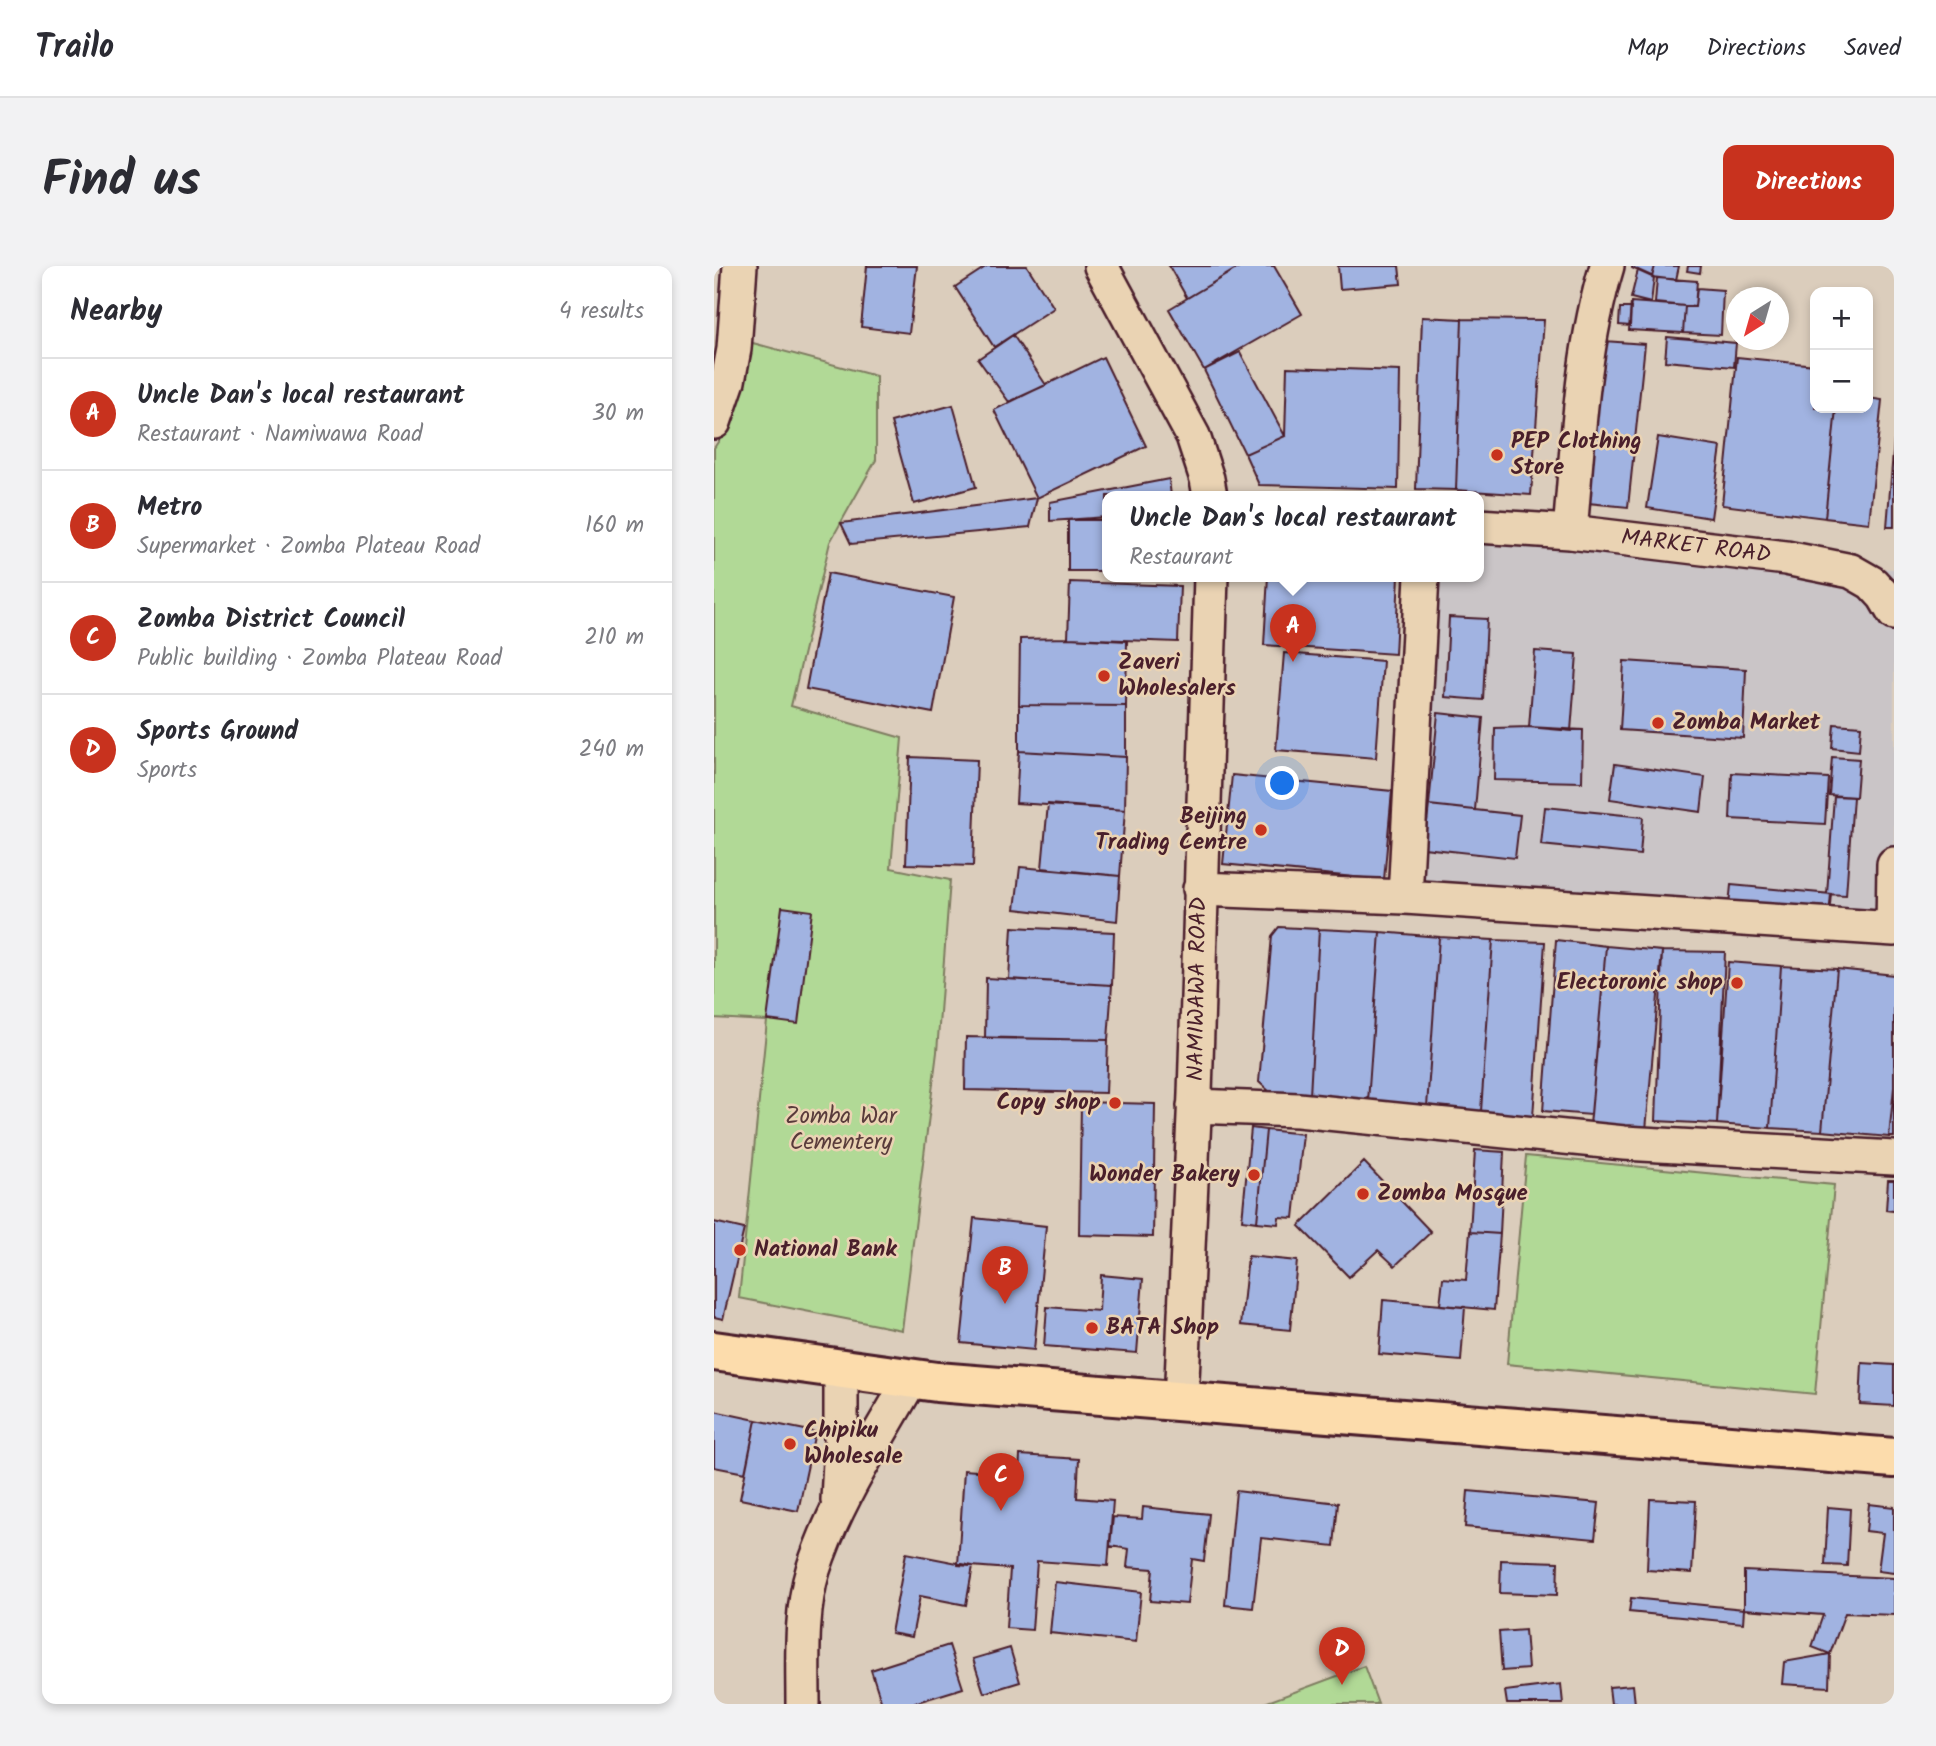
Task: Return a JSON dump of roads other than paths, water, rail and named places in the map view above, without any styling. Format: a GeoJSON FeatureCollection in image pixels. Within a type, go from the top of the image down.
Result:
{"type":"FeatureCollection","features":[{"type":"Feature","properties":{"kind":"highway"},"geometry":{"type":"LineString","coordinates":[[714,1351],[911,1379],[1894,1458]]}},
{"type":"Feature","properties":{"kind":"street"},"geometry":{"type":"LineString","coordinates":[[714,422],[729,381],[740,266]]}},
{"type":"Feature","properties":{"kind":"street"},"geometry":{"type":"LineString","coordinates":[[1101,266],[1193,436],[1209,491]]}},
{"type":"Feature","properties":{"kind":"street"},"geometry":{"type":"LineString","coordinates":[[1570,532],[1588,342],[1594,308],[1607,266]]}},
{"type":"Feature","properties":{"kind":"street","name":"MARKET ROAD"},"geometry":{"type":"LineString","coordinates":[[1484,526],[1570,532],[1786,558],[1851,571],[1872,583],[1894,613]]}},
{"type":"Feature","properties":{"kind":"street","name":"NAMIWAWA ROAD"},"geometry":{"type":"LineString","coordinates":[[1181,1402],[1194,1105],[1211,582]]}},
{"type":"Feature","properties":{"kind":"street"},"geometry":{"type":"LineString","coordinates":[[1405,897],[1422,582]]}},
{"type":"Feature","properties":{"kind":"street"},"geometry":{"type":"LineString","coordinates":[[1200,888],[1405,897],[1893,929],[1894,864]]}},
{"type":"Feature","properties":{"kind":"street"},"geometry":{"type":"LineString","coordinates":[[1194,1105],[1298,1110],[1624,1143],[1894,1158]]}},
{"type":"Feature","properties":{"kind":"street"},"geometry":{"type":"LineString","coordinates":[[837,1509],[842,1442],[841,1369]]}},
{"type":"Feature","properties":{"kind":"street"},"geometry":{"type":"LineString","coordinates":[[803,1704],[803,1633],[813,1572],[837,1509],[911,1379]]}},
{"type":"Feature","properties":{"kind":"place","name":"PEP Clothing Store"},"geometry":{"type":"Point","coordinates":[1497,455]}},
{"type":"Feature","properties":{"kind":"place","name":"Uncle Dan's local restaurant"},"geometry":{"type":"Point","coordinates":[1293,662]}},
{"type":"Feature","properties":{"kind":"place","name":"Zaveri Wholesalers"},"geometry":{"type":"Point","coordinates":[1104,676]}},
{"type":"Feature","properties":{"kind":"place","name":"Zomba Market"},"geometry":{"type":"Point","coordinates":[1658,723]}},
{"type":"Feature","properties":{"kind":"place","name":"Beijing Trading Centre"},"geometry":{"type":"Point","coordinates":[1261,830]}},
{"type":"Feature","properties":{"kind":"place","name":"Electoronic shop"},"geometry":{"type":"Point","coordinates":[1737,983]}},
{"type":"Feature","properties":{"kind":"place","name":"Copy shop"},"geometry":{"type":"Point","coordinates":[1115,1103]}},
{"type":"Feature","properties":{"kind":"place","name":"Wonder Bakery"},"geometry":{"type":"Point","coordinates":[1254,1175]}},
{"type":"Feature","properties":{"kind":"place","name":"Zomba Mosque"},"geometry":{"type":"Point","coordinates":[1363,1194]}},
{"type":"Feature","properties":{"kind":"place","name":"National Bank"},"geometry":{"type":"Point","coordinates":[740,1250]}},
{"type":"Feature","properties":{"kind":"place","name":"Metro"},"geometry":{"type":"Point","coordinates":[1005,1304]}},
{"type":"Feature","properties":{"kind":"place","name":"BATA Shop"},"geometry":{"type":"Point","coordinates":[1092,1328]}},
{"type":"Feature","properties":{"kind":"place","name":"Chipiku Wholesale"},"geometry":{"type":"Point","coordinates":[790,1444]}},
{"type":"Feature","properties":{"kind":"place","name":"Zomba District Council"},"geometry":{"type":"Point","coordinates":[1001,1511]}},
{"type":"Feature","properties":{"kind":"place","name":"Sports Ground"},"geometry":{"type":"Point","coordinates":[1342,1685]}},
{"type":"Feature","properties":{"kind":"park label","name":"Zomba War Cementery"},"geometry":{"type":"Point","coordinates":[841,1130]}}]}
